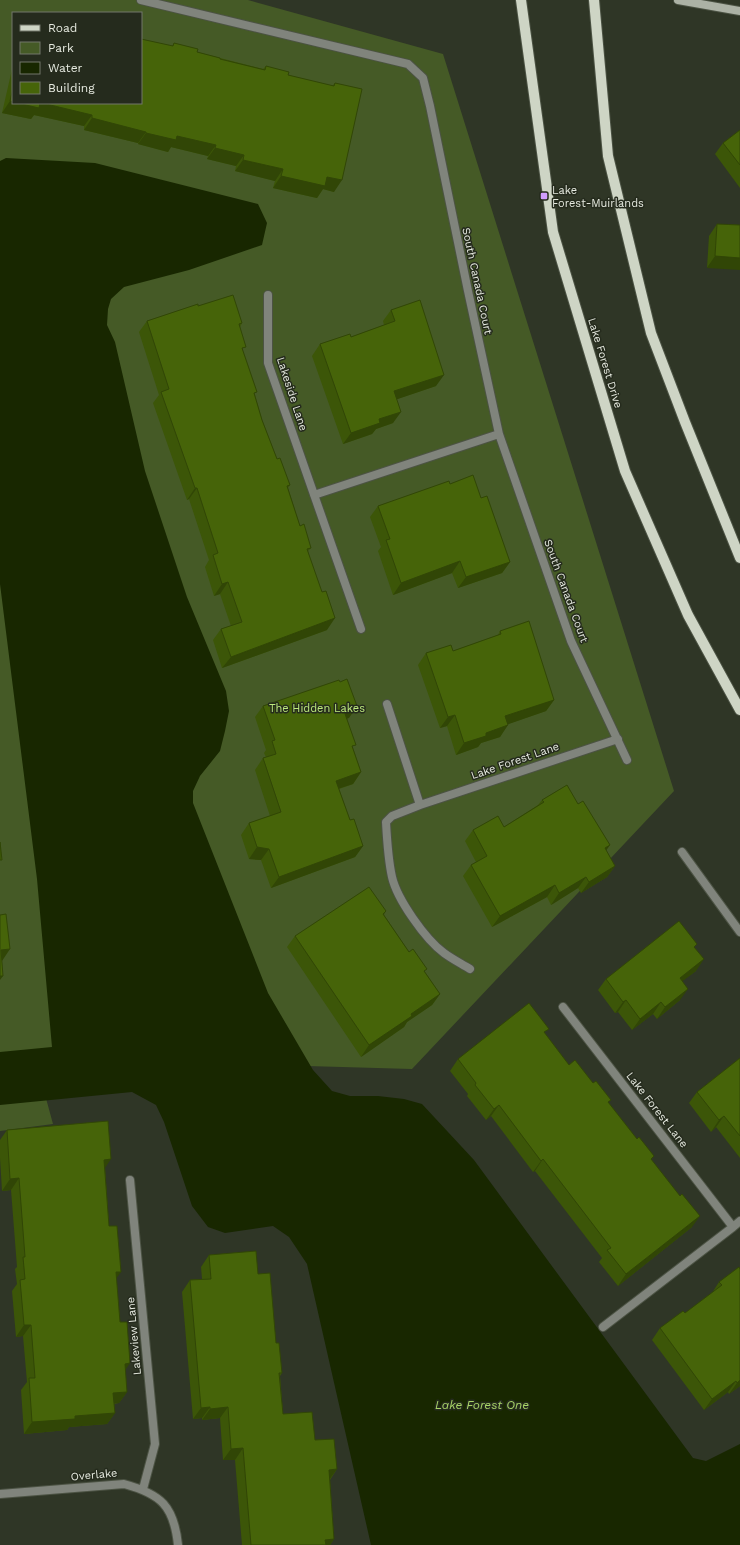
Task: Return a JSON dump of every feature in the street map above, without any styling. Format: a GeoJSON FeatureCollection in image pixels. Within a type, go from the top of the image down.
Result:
{"type":"FeatureCollection","features":[{"type":"Feature","properties":{"kind":"main road","name":"Lake Forest Drive"},"geometry":{"type":"LineString","coordinates":[[521,0],[553,232],[625,471],[688,615],[740,710]]}},
{"type":"Feature","properties":{"kind":"main road"},"geometry":{"type":"LineString","coordinates":[[594,0],[608,156],[651,333],[740,558]]}},
{"type":"Feature","properties":{"kind":"main road"},"geometry":{"type":"LineString","coordinates":[[678,0],[740,11]]}},
{"type":"Feature","properties":{"kind":"street","name":"South Canada Court"},"geometry":{"type":"LineString","coordinates":[[141,0],[408,64],[423,78],[499,434],[571,641],[627,760]]}},
{"type":"Feature","properties":{"kind":"street","name":"Lakeside Lane"},"geometry":{"type":"LineString","coordinates":[[268,295],[268,363],[361,629]]}},
{"type":"Feature","properties":{"kind":"street"},"geometry":{"type":"LineString","coordinates":[[314,495],[499,434]]}},
{"type":"Feature","properties":{"kind":"street"},"geometry":{"type":"LineString","coordinates":[[387,704],[420,805]]}},
{"type":"Feature","properties":{"kind":"street","name":"Lake Forest Lane"},"geometry":{"type":"LineString","coordinates":[[470,969],[443,952],[427,936],[399,896],[392,878],[388,856],[386,822],[392,816],[420,805],[618,739]]}},
{"type":"Feature","properties":{"kind":"street"},"geometry":{"type":"LineString","coordinates":[[682,852],[740,932]]}},
{"type":"Feature","properties":{"kind":"street","name":"Lake Forest Lane"},"geometry":{"type":"LineString","coordinates":[[563,1007],[733,1227]]}},
{"type":"Feature","properties":{"kind":"street","name":"Lakeview Lane"},"geometry":{"type":"LineString","coordinates":[[130,1180],[155,1444],[143,1489]]}},
{"type":"Feature","properties":{"kind":"street"},"geometry":{"type":"LineString","coordinates":[[603,1327],[740,1221]]}},
{"type":"Feature","properties":{"kind":"street","name":"Overlake"},"geometry":{"type":"LineString","coordinates":[[0,1494],[124,1484],[143,1489],[160,1499],[171,1513],[177,1531],[178,1545]]}},
{"type":"Feature","properties":{"kind":"green space","name":"The Hidden Lakes"},"geometry":{"type":"Polygon","coordinates":[[[0,0],[248,0],[443,54],[674,791],[412,1069],[35,1058],[53,1124],[0,1131],[0,0]]]}},
{"type":"Feature","properties":{"kind":"water","name":"Lake Forest One"},"geometry":{"type":"Polygon","coordinates":[[[6,158],[95,163],[258,204],[267,223],[262,245],[189,270],[124,287],[111,299],[108,309],[107,325],[115,342],[145,471],[187,597],[226,691],[229,711],[220,751],[200,776],[193,791],[193,803],[268,993],[313,1070],[332,1091],[350,1096],[378,1096],[404,1099],[422,1104],[474,1160],[693,1458],[706,1461],[740,1444],[740,1545],[371,1545],[307,1264],[289,1237],[273,1226],[225,1233],[208,1227],[192,1206],[164,1122],[156,1105],[132,1092],[0,1105],[0,1052],[52,1047],[37,879],[0,584],[0,161],[6,158]]]}},
{"type":"Feature","properties":{"kind":"building"},"geometry":{"type":"Polygon","coordinates":[[[142,39],[173,46],[174,43],[198,49],[197,52],[220,59],[265,70],[266,66],[289,72],[288,75],[334,86],[335,83],[362,89],[342,180],[327,177],[325,186],[281,176],[283,169],[243,160],[244,155],[215,148],[216,145],[177,136],[176,140],[146,133],[92,118],[92,115],[46,104],[142,104],[142,39]]]}},
{"type":"Feature","properties":{"kind":"building"},"geometry":{"type":"Polygon","coordinates":[[[21,104],[40,104],[39,108],[21,104]]]}},
{"type":"Feature","properties":{"kind":"building"},"geometry":{"type":"Polygon","coordinates":[[[740,130],[740,165],[723,143],[740,130]]]}},
{"type":"Feature","properties":{"kind":"building"},"geometry":{"type":"Polygon","coordinates":[[[717,224],[740,225],[740,258],[715,256],[717,224]]]}},
{"type":"Feature","properties":{"kind":"building"},"geometry":{"type":"Polygon","coordinates":[[[233,295],[242,323],[239,324],[246,347],[242,348],[257,392],[254,393],[262,420],[277,459],[280,458],[290,485],[287,486],[300,526],[304,524],[311,548],[307,549],[322,592],[326,591],[335,618],[231,657],[221,629],[242,622],[228,582],[222,584],[213,555],[218,553],[197,488],[195,488],[161,392],[169,389],[147,321],[198,304],[198,306],[233,295]]]}},
{"type":"Feature","properties":{"kind":"building"},"geometry":{"type":"Polygon","coordinates":[[[420,300],[444,375],[394,391],[401,412],[379,419],[380,423],[351,433],[320,344],[350,334],[351,337],[395,321],[391,310],[420,300]]]}},
{"type":"Feature","properties":{"kind":"building"},"geometry":{"type":"Polygon","coordinates":[[[473,475],[481,498],[487,496],[510,562],[466,577],[460,561],[401,583],[386,540],[390,539],[378,506],[449,481],[450,484],[473,475]]]}},
{"type":"Feature","properties":{"kind":"building"},"geometry":{"type":"Polygon","coordinates":[[[529,621],[554,700],[505,716],[508,725],[486,733],[486,736],[464,743],[455,715],[448,717],[426,653],[451,645],[453,651],[501,634],[500,631],[529,621]]]}},
{"type":"Feature","properties":{"kind":"building"},"geometry":{"type":"Polygon","coordinates":[[[347,679],[357,706],[344,711],[356,745],[352,746],[361,772],[336,781],[350,820],[354,819],[363,846],[279,877],[269,849],[257,847],[249,823],[281,812],[263,758],[276,754],[272,741],[275,740],[263,706],[339,680],[340,682],[347,679]]]}},
{"type":"Feature","properties":{"kind":"building"},"geometry":{"type":"Polygon","coordinates":[[[567,785],[578,804],[583,801],[610,845],[605,848],[615,866],[589,882],[586,877],[559,893],[555,885],[500,916],[471,865],[487,856],[473,830],[498,816],[504,827],[544,802],[542,800],[567,785]]]}},
{"type":"Feature","properties":{"kind":"building"},"geometry":{"type":"Polygon","coordinates":[[[0,842],[2,860],[0,860],[0,842]]]}},
{"type":"Feature","properties":{"kind":"building"},"geometry":{"type":"Polygon","coordinates":[[[369,887],[386,911],[383,914],[409,952],[413,949],[427,969],[424,971],[440,994],[411,1014],[412,1016],[369,1045],[295,936],[369,887]]]}},
{"type":"Feature","properties":{"kind":"building"},"geometry":{"type":"Polygon","coordinates":[[[6,914],[10,949],[1,950],[3,976],[0,976],[0,915],[6,914]]]}},
{"type":"Feature","properties":{"kind":"building"},"geometry":{"type":"Polygon","coordinates":[[[679,921],[697,944],[694,947],[704,959],[680,978],[688,989],[665,1007],[661,1002],[640,1019],[626,1000],[623,1002],[606,979],[679,921]]]}},
{"type":"Feature","properties":{"kind":"building"},"geometry":{"type":"Polygon","coordinates":[[[529,1003],[549,1029],[544,1032],[569,1065],[575,1060],[593,1083],[596,1081],[611,1100],[608,1102],[637,1139],[639,1137],[654,1156],[651,1159],[680,1196],[682,1194],[700,1216],[626,1274],[607,1250],[611,1248],[543,1159],[541,1161],[499,1105],[494,1109],[475,1085],[476,1083],[458,1059],[529,1003]]]}},
{"type":"Feature","properties":{"kind":"building"},"geometry":{"type":"Polygon","coordinates":[[[740,1058],[740,1136],[724,1116],[719,1120],[697,1092],[740,1058]]]}},
{"type":"Feature","properties":{"kind":"building"},"geometry":{"type":"Polygon","coordinates":[[[108,1121],[111,1159],[104,1160],[109,1226],[117,1226],[121,1272],[116,1272],[120,1322],[127,1322],[130,1363],[125,1364],[127,1392],[113,1393],[115,1413],[75,1416],[75,1419],[32,1422],[29,1378],[35,1378],[31,1325],[24,1325],[20,1280],[25,1279],[23,1257],[25,1257],[19,1178],[10,1179],[7,1130],[108,1121]]]}},
{"type":"Feature","properties":{"kind":"building"},"geometry":{"type":"Polygon","coordinates":[[[256,1251],[258,1274],[270,1273],[276,1343],[279,1343],[282,1373],[279,1373],[283,1414],[312,1412],[315,1440],[334,1439],[337,1469],[329,1470],[334,1539],[325,1540],[326,1545],[251,1545],[243,1448],[231,1449],[228,1407],[210,1409],[210,1407],[201,1408],[190,1280],[211,1279],[209,1255],[256,1251]]]}},
{"type":"Feature","properties":{"kind":"building"},"geometry":{"type":"Polygon","coordinates":[[[739,1267],[740,1380],[737,1383],[736,1381],[712,1399],[660,1328],[683,1311],[685,1313],[722,1285],[719,1282],[739,1267]]]}},
{"type":"Feature","properties":{"kind":"place","name":"Lake Forest-Muirlands"},"geometry":{"type":"Point","coordinates":[544,196]}}]}
